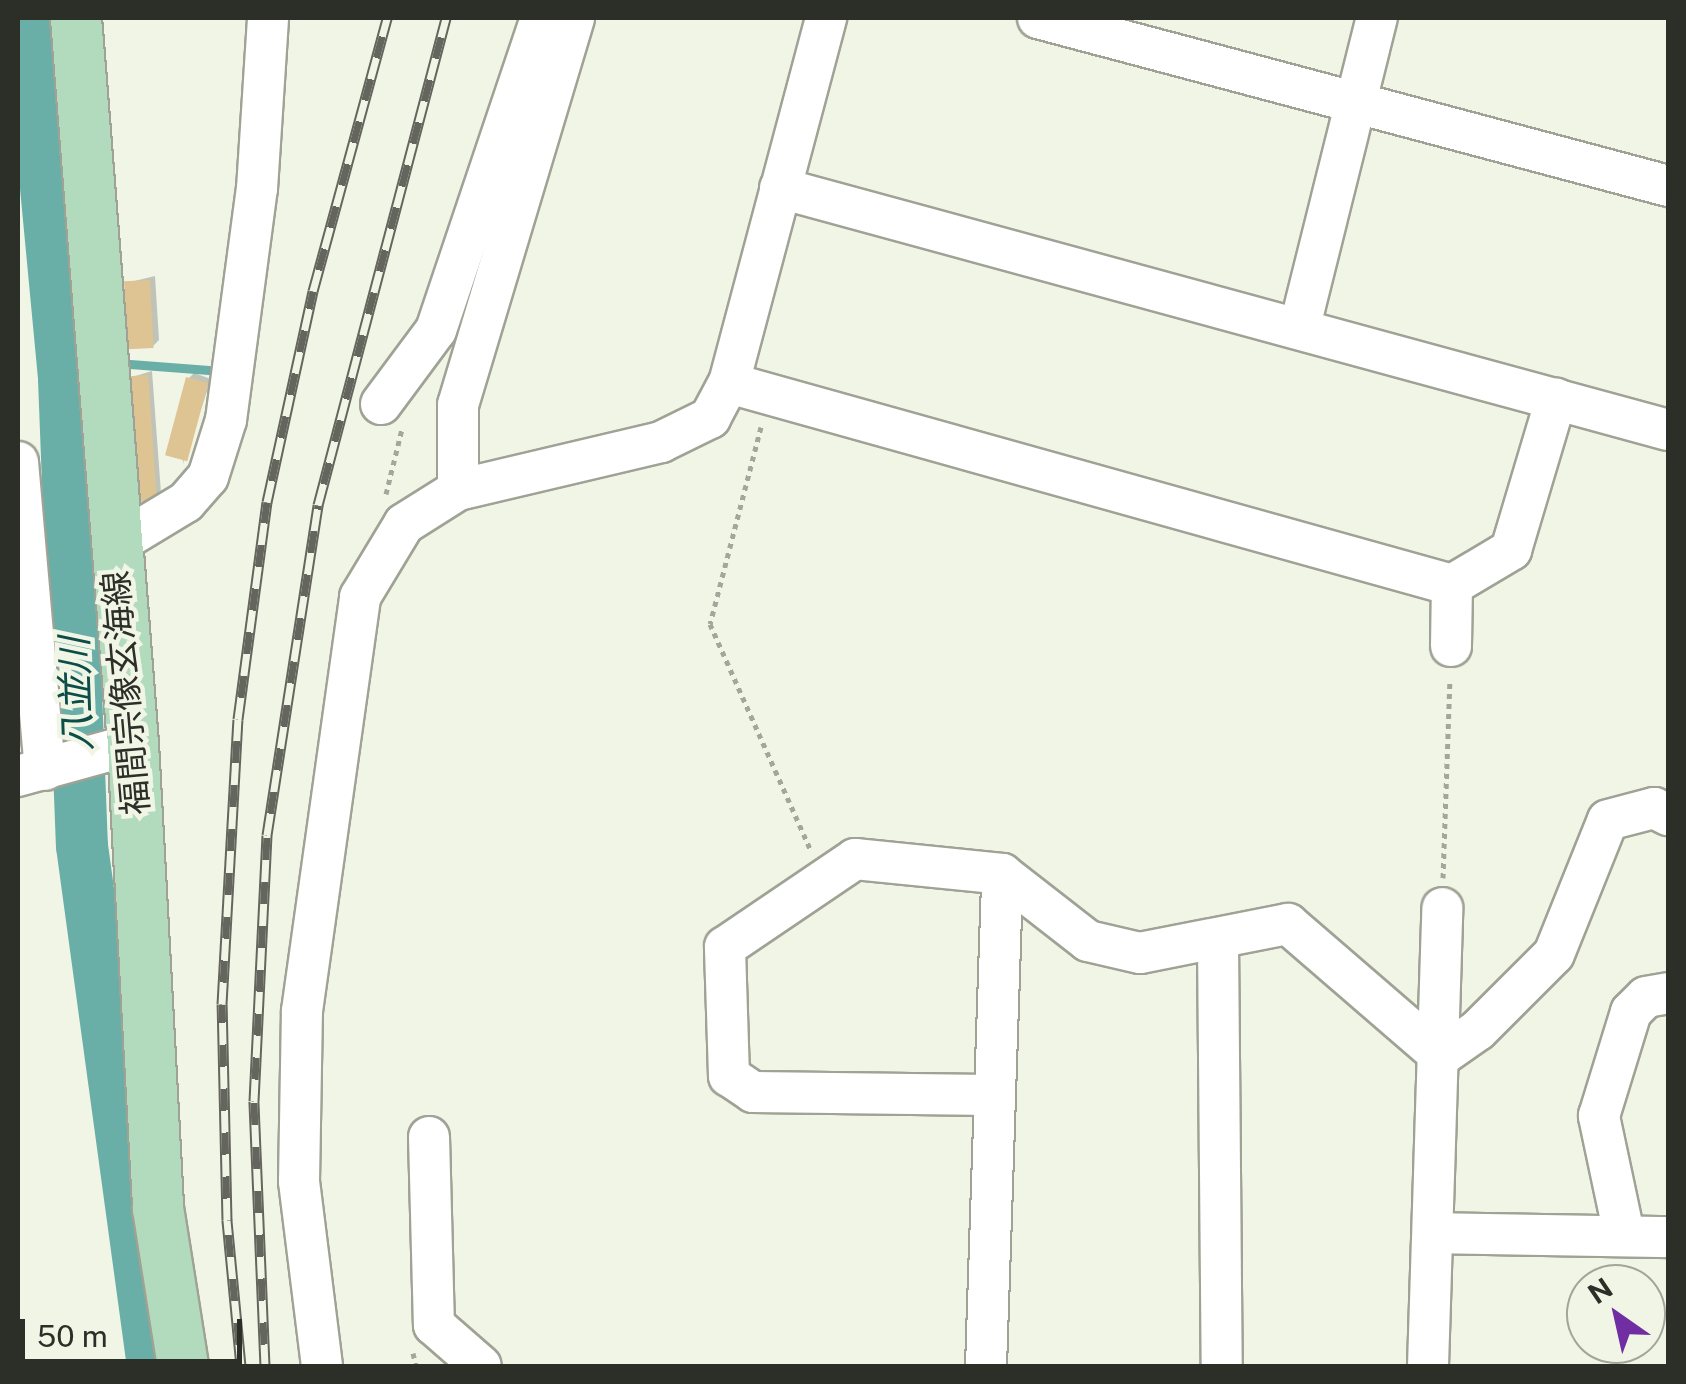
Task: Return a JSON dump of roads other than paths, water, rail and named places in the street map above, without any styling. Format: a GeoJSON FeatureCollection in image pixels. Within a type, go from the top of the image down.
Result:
{"type":"FeatureCollection","features":[{"type":"Feature","properties":{"kind":"main road","name":"福間宗像玄海線"},"geometry":{"type":"LineString","coordinates":[[76,18],[113,546],[120,748],[158,1208],[183,1366]]}},
{"type":"Feature","properties":{"kind":"street"},"geometry":{"type":"LineString","coordinates":[[113,546],[197,490],[208,477],[226,420],[257,189],[268,18]]}},
{"type":"Feature","properties":{"kind":"street"},"geometry":{"type":"LineString","coordinates":[[392,417],[436,330],[542,18]]}},
{"type":"Feature","properties":{"kind":"street"},"geometry":{"type":"LineString","coordinates":[[458,490],[458,406],[574,18]]}},
{"type":"Feature","properties":{"kind":"street"},"geometry":{"type":"LineString","coordinates":[[322,1366],[299,1181],[302,1011],[346,659],[360,597],[404,524],[458,490],[690,433],[710,418],[728,383],[826,18]]}},
{"type":"Feature","properties":{"kind":"street"},"geometry":{"type":"LineString","coordinates":[[1038,18],[1668,186]]}},
{"type":"Feature","properties":{"kind":"street"},"geometry":{"type":"LineString","coordinates":[[1300,326],[1378,18]]}},
{"type":"Feature","properties":{"kind":"street"},"geometry":{"type":"LineString","coordinates":[[780,188],[1300,326],[1668,430]]}},
{"type":"Feature","properties":{"kind":"street"},"geometry":{"type":"LineString","coordinates":[[728,383],[1452,585],[1511,550],[1556,399]]}},
{"type":"Feature","properties":{"kind":"street"},"geometry":{"type":"LineString","coordinates":[[18,462],[39,771],[120,748]]}},
{"type":"Feature","properties":{"kind":"street"},"geometry":{"type":"LineString","coordinates":[[1452,585],[1452,646]]}},
{"type":"Feature","properties":{"kind":"street"},"geometry":{"type":"LineString","coordinates":[[1440,1056],[1478,1030],[1554,954],[1608,820],[1654,808],[1668,815]]}},
{"type":"Feature","properties":{"kind":"street"},"geometry":{"type":"LineString","coordinates":[[991,1095],[754,1092],[729,1076],[724,947],[855,859],[1002,874],[1088,942],[1140,953],[1218,941],[1288,924],[1440,1056]]}},
{"type":"Feature","properties":{"kind":"street"},"geometry":{"type":"LineString","coordinates":[[986,1366],[991,1095],[1002,874]]}},
{"type":"Feature","properties":{"kind":"street"},"geometry":{"type":"LineString","coordinates":[[1428,1366],[1441,923]]}},
{"type":"Feature","properties":{"kind":"street"},"geometry":{"type":"LineString","coordinates":[[1218,941],[1222,1366]]}},
{"type":"Feature","properties":{"kind":"street"},"geometry":{"type":"LineString","coordinates":[[1624,1234],[1598,1116],[1631,1012],[1646,998],[1668,993]]}},
{"type":"Feature","properties":{"kind":"street"},"geometry":{"type":"LineString","coordinates":[[428,1137],[434,1325],[481,1366]]}},
{"type":"Feature","properties":{"kind":"street"},"geometry":{"type":"LineString","coordinates":[[1432,1234],[1624,1234],[1668,1238]]}},
{"type":"Feature","properties":{"kind":"waterway","name":"八並川"},"geometry":{"type":"LineString","coordinates":[[30,18],[64,379],[82,846],[153,1366]]}},
{"type":"Feature","properties":{"kind":"waterway"},"geometry":{"type":"LineString","coordinates":[[63,359],[87,361]]}},
{"type":"Feature","properties":{"kind":"waterway"},"geometry":{"type":"LineString","coordinates":[[117,363],[209,370]]}},
{"type":"Feature","properties":{"kind":"railway"},"geometry":{"type":"LineString","coordinates":[[241,1366],[227,1220],[222,1004],[238,719],[267,502],[313,291],[387,18]]}},
{"type":"Feature","properties":{"kind":"railway"},"geometry":{"type":"LineString","coordinates":[[265,1366],[254,1101],[267,835],[318,505],[446,18]]}}]}
